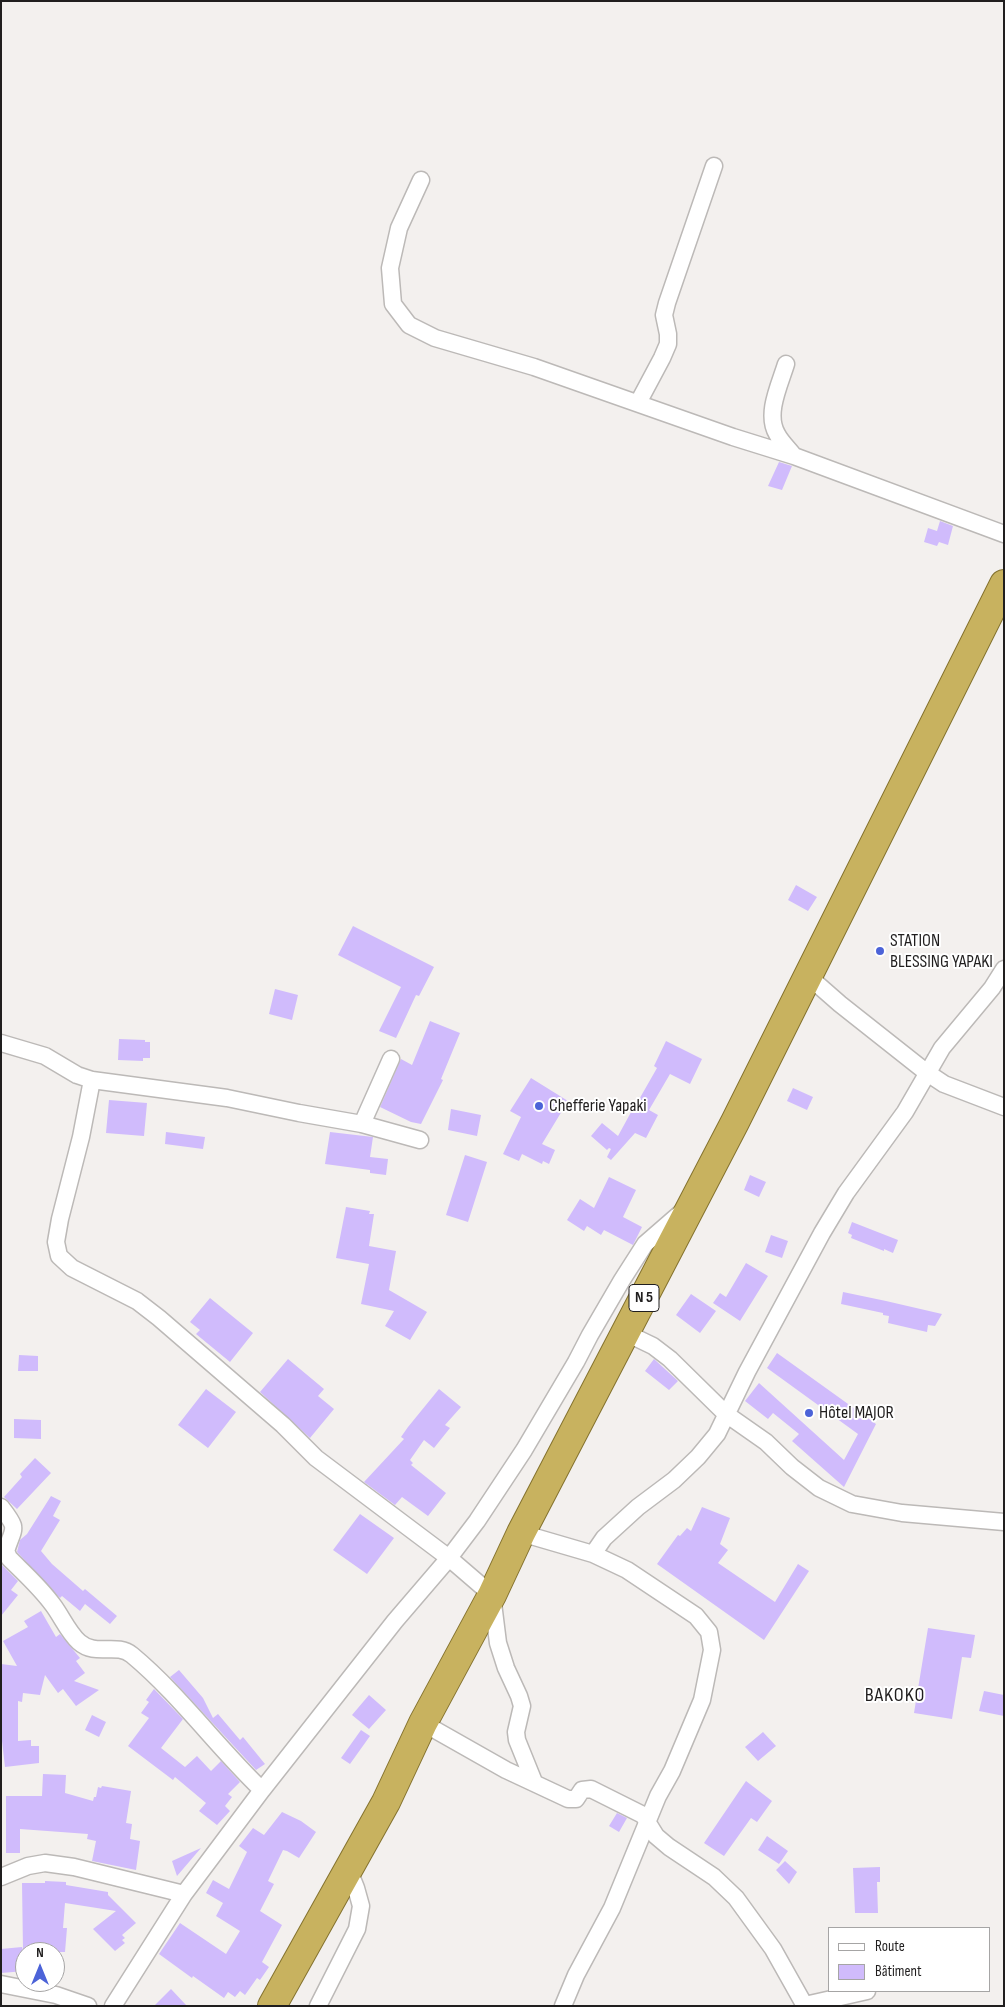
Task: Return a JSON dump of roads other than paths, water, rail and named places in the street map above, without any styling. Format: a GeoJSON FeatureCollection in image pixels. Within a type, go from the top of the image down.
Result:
{"type":"FeatureCollection","features":[{"type":"Feature","properties":{"kind":"highway","name":"N 5"},"geometry":{"type":"LineString","coordinates":[[272,2006],[386,1802],[423,1723],[492,1595],[521,1533],[626,1333],[808,976],[1004,584]]}},
{"type":"Feature","properties":{"kind":"street"},"geometry":{"type":"LineString","coordinates":[[638,402],[668,344],[664,314],[667,302],[714,166]]}},
{"type":"Feature","properties":{"kind":"street"},"geometry":{"type":"LineString","coordinates":[[422,180],[399,228],[390,268],[393,304],[409,325],[434,338],[534,367],[733,437],[794,456],[1004,534]]}},
{"type":"Feature","properties":{"kind":"street"},"geometry":{"type":"LineString","coordinates":[[786,364],[772,412],[773,424],[776,433],[794,456]]}},
{"type":"Feature","properties":{"kind":"street"},"geometry":{"type":"LineString","coordinates":[[593,1554],[604,1538],[638,1507],[674,1480],[698,1457],[717,1434],[822,1232],[846,1193],[905,1112],[926,1072],[942,1048],[992,988],[1004,969]]}},
{"type":"Feature","properties":{"kind":"street"},"geometry":{"type":"LineString","coordinates":[[808,976],[840,1004],[944,1084],[1004,1106]]}},
{"type":"Feature","properties":{"kind":"street"},"geometry":{"type":"LineString","coordinates":[[1,1043],[45,1056],[77,1075],[92,1080],[227,1098],[362,1124],[420,1140]]}},
{"type":"Feature","properties":{"kind":"street"},"geometry":{"type":"LineString","coordinates":[[362,1124],[391,1058]]}},
{"type":"Feature","properties":{"kind":"street"},"geometry":{"type":"LineString","coordinates":[[92,1080],[81,1137],[60,1219],[56,1242],[60,1256],[72,1268],[137,1301],[159,1318],[283,1425],[316,1458],[449,1558],[492,1595],[498,1643],[522,1706],[516,1732],[517,1740],[534,1782]]}},
{"type":"Feature","properties":{"kind":"street"},"geometry":{"type":"LineString","coordinates":[[113,2006],[184,1894],[262,1790],[395,1621],[449,1558],[477,1521],[524,1450],[645,1244],[692,1203]]}},
{"type":"Feature","properties":{"kind":"street"},"geometry":{"type":"LineString","coordinates":[[626,1333],[653,1346],[670,1359],[726,1414],[766,1442],[819,1488],[852,1504],[902,1513],[1004,1522]]}},
{"type":"Feature","properties":{"kind":"street"},"geometry":{"type":"LineString","coordinates":[[1,1507],[13,1522],[14,1528],[14,1534],[6,1551],[9,1558],[44,1594],[79,1642],[89,1649],[99,1651],[117,1648],[125,1650],[132,1655],[170,1692],[236,1765],[262,1790]]}},
{"type":"Feature","properties":{"kind":"street"},"geometry":{"type":"LineString","coordinates":[[521,1533],[593,1554],[627,1570],[696,1616],[710,1632],[712,1650],[702,1700],[672,1771],[658,1796],[612,1908],[576,1975],[563,2006]]}},
{"type":"Feature","properties":{"kind":"street"},"geometry":{"type":"LineString","coordinates":[[423,1723],[506,1770],[572,1800],[576,1799],[582,1790],[591,1789],[643,1814],[656,1836],[670,1848],[714,1876],[736,1898],[773,1949],[805,2005],[863,1992]]}},
{"type":"Feature","properties":{"kind":"street"},"geometry":{"type":"LineString","coordinates":[[1,1876],[45,1862],[74,1867],[184,1894]]}},
{"type":"Feature","properties":{"kind":"street"},"geometry":{"type":"LineString","coordinates":[[318,2006],[357,1929],[360,1906],[356,1888],[348,1868]]}},
{"type":"Feature","properties":{"kind":"street"},"geometry":{"type":"LineString","coordinates":[[1,1984],[56,1995],[88,2006]]}},
{"type":"Feature","properties":{"kind":"place","name":"STATION BLESSING YAPAKI"},"geometry":{"type":"Point","coordinates":[880,951]}},
{"type":"Feature","properties":{"kind":"place","name":"Chefferie Yapaki"},"geometry":{"type":"Point","coordinates":[539,1106]}},
{"type":"Feature","properties":{"kind":"place","name":"Hôtel MAJOR"},"geometry":{"type":"Point","coordinates":[809,1413]}},
{"type":"Feature","properties":{"kind":"district","name":"BAKOKO"},"geometry":{"type":"Point","coordinates":[895,1696]}}]}
